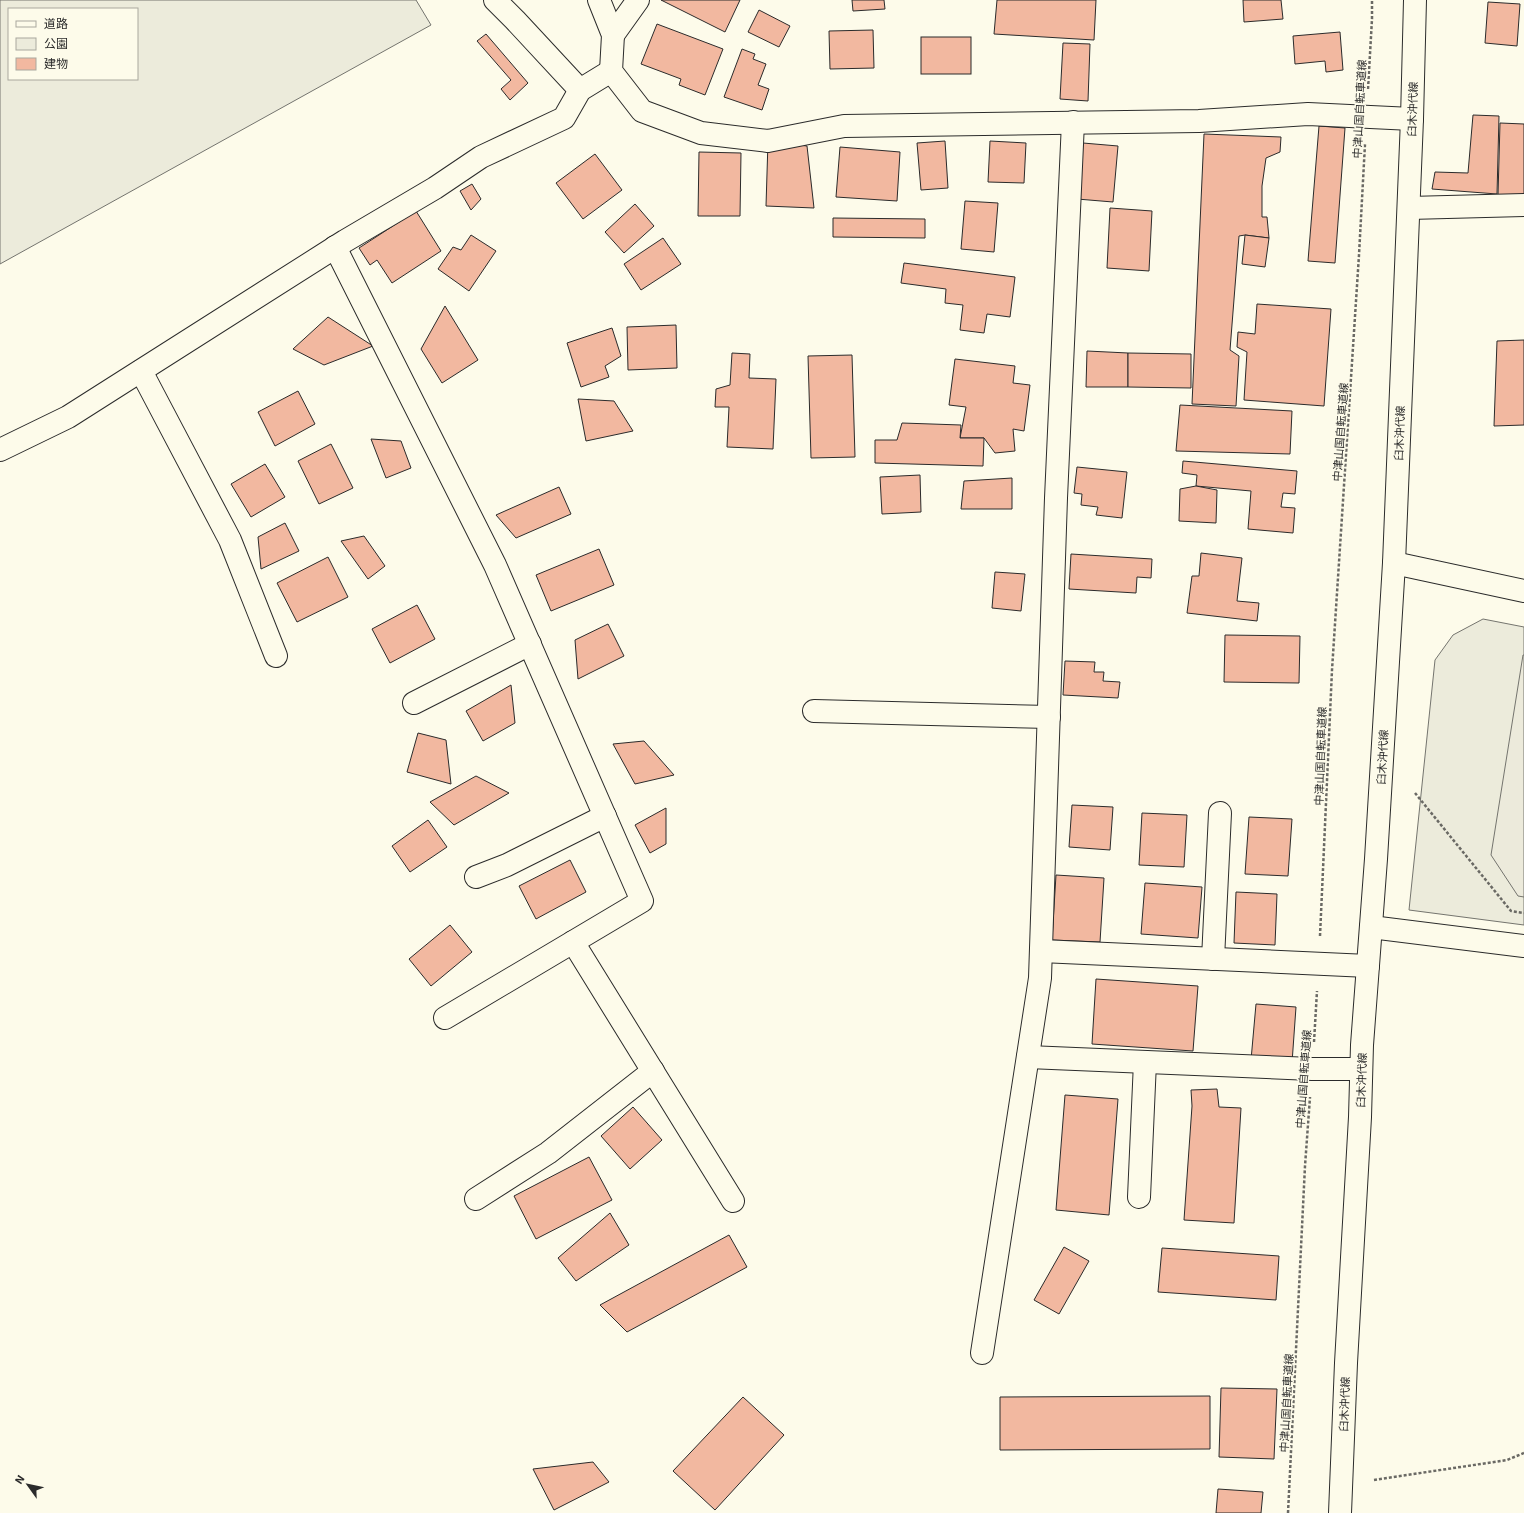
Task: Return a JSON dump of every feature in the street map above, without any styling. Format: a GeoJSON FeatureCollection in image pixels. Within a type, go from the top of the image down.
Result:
{"type":"FeatureCollection","features":[{"type":"Feature","properties":{"kind":"street"},"geometry":{"type":"LineString","coordinates":[[495,0],[516,20],[580,90]]}},
{"type":"Feature","properties":{"kind":"street"},"geometry":{"type":"LineString","coordinates":[[599,0],[613,35],[611,71],[642,111],[701,133],[768,141],[844,126],[1199,120],[1308,114],[1412,119]]}},
{"type":"Feature","properties":{"kind":"street"},"geometry":{"type":"LineString","coordinates":[[613,35],[638,0]]}},
{"type":"Feature","properties":{"kind":"street","name":"臼木沖代線"},"geometry":{"type":"LineString","coordinates":[[1340,1513],[1361,1070],[1394,564],[1409,208],[1415,0]]}},
{"type":"Feature","properties":{"kind":"street"},"geometry":{"type":"LineString","coordinates":[[0,450],[68,418],[335,247],[435,188],[480,157],[564,118],[580,90],[611,71]]}},
{"type":"Feature","properties":{"kind":"street"},"geometry":{"type":"LineString","coordinates":[[982,1354],[1040,978],[1056,490],[1074,122]]}},
{"type":"Feature","properties":{"kind":"street"},"geometry":{"type":"LineString","coordinates":[[1409,208],[1524,205]]}},
{"type":"Feature","properties":{"kind":"street"},"geometry":{"type":"LineString","coordinates":[[335,247],[495,566],[642,901],[445,1018]]}},
{"type":"Feature","properties":{"kind":"street"},"geometry":{"type":"LineString","coordinates":[[141,372],[230,540],[276,656]]}},
{"type":"Feature","properties":{"kind":"street"},"geometry":{"type":"LineString","coordinates":[[1394,564],[1524,591]]}},
{"type":"Feature","properties":{"kind":"street"},"geometry":{"type":"LineString","coordinates":[[414,703],[530,644]]}},
{"type":"Feature","properties":{"kind":"street"},"geometry":{"type":"LineString","coordinates":[[814,711],[1049,717]]}},
{"type":"Feature","properties":{"kind":"street"},"geometry":{"type":"LineString","coordinates":[[1213,959],[1220,813]]}},
{"type":"Feature","properties":{"kind":"street"},"geometry":{"type":"LineString","coordinates":[[476,877],[507,865],[605,816]]}},
{"type":"Feature","properties":{"kind":"street"},"geometry":{"type":"LineString","coordinates":[[1371,927],[1524,946]]}},
{"type":"Feature","properties":{"kind":"street"},"geometry":{"type":"LineString","coordinates":[[573,942],[733,1201]]}},
{"type":"Feature","properties":{"kind":"street"},"geometry":{"type":"LineString","coordinates":[[1041,951],[1368,966]]}},
{"type":"Feature","properties":{"kind":"street"},"geometry":{"type":"LineString","coordinates":[[1028,1057],[1361,1070]]}},
{"type":"Feature","properties":{"kind":"street"},"geometry":{"type":"LineString","coordinates":[[1139,1197],[1145,1062]]}},
{"type":"Feature","properties":{"kind":"street"},"geometry":{"type":"LineString","coordinates":[[476,1199],[548,1153],[653,1071]]}},
{"type":"Feature","properties":{"kind":"path","name":"中津山国自転車道線"},"geometry":{"type":"LineString","coordinates":[[1288,1513],[1305,1166],[1319,964],[1332,670],[1358,270],[1372,0]]}},
{"type":"Feature","properties":{"kind":"path"},"geometry":{"type":"LineString","coordinates":[[1415,793],[1511,911],[1524,913]]}},
{"type":"Feature","properties":{"kind":"path"},"geometry":{"type":"LineString","coordinates":[[1374,1480],[1507,1460],[1524,1453]]}},
{"type":"Feature","properties":{"kind":"green space"},"geometry":{"type":"Polygon","coordinates":[[[0,0],[416,0],[431,25],[0,264],[0,0]]]}},
{"type":"Feature","properties":{"kind":"green space"},"geometry":{"type":"Polygon","coordinates":[[[1483,619],[1524,627],[1524,925],[1409,910],[1435,660],[1453,635],[1483,619]]]}},
{"type":"Feature","properties":{"kind":"shaded area"},"geometry":{"type":"Polygon","coordinates":[[[1523,655],[1524,897],[1518,896],[1491,855],[1523,655]]]}},
{"type":"Feature","properties":{"kind":"building"},"geometry":{"type":"Polygon","coordinates":[[[661,0],[740,0],[725,32],[661,0]]]}},
{"type":"Feature","properties":{"kind":"building"},"geometry":{"type":"Polygon","coordinates":[[[852,0],[884,0],[885,9],[853,11],[852,0]]]}},
{"type":"Feature","properties":{"kind":"building"},"geometry":{"type":"Polygon","coordinates":[[[997,0],[1096,0],[1094,40],[994,34],[997,0]]]}},
{"type":"Feature","properties":{"kind":"building"},"geometry":{"type":"Polygon","coordinates":[[[1243,0],[1281,0],[1283,19],[1244,22],[1243,0]]]}},
{"type":"Feature","properties":{"kind":"building"},"geometry":{"type":"Polygon","coordinates":[[[1488,2],[1520,4],[1517,46],[1485,43],[1488,2]]]}},
{"type":"Feature","properties":{"kind":"building"},"geometry":{"type":"Polygon","coordinates":[[[759,10],[790,26],[779,47],[748,32],[759,10]]]}},
{"type":"Feature","properties":{"kind":"building"},"geometry":{"type":"Polygon","coordinates":[[[657,24],[723,49],[705,95],[679,85],[681,79],[641,64],[657,24]]]}},
{"type":"Feature","properties":{"kind":"building"},"geometry":{"type":"Polygon","coordinates":[[[873,30],[874,68],[830,69],[829,31],[873,30]]]}},
{"type":"Feature","properties":{"kind":"building"},"geometry":{"type":"Polygon","coordinates":[[[1340,32],[1343,70],[1326,72],[1325,61],[1295,64],[1293,36],[1340,32]]]}},
{"type":"Feature","properties":{"kind":"building"},"geometry":{"type":"Polygon","coordinates":[[[486,34],[528,83],[510,100],[501,89],[511,80],[477,41],[486,34]]]}},
{"type":"Feature","properties":{"kind":"building"},"geometry":{"type":"Polygon","coordinates":[[[921,37],[971,37],[971,74],[921,74],[921,37]]]}},
{"type":"Feature","properties":{"kind":"building"},"geometry":{"type":"Polygon","coordinates":[[[1063,43],[1090,44],[1088,101],[1060,99],[1063,43]]]}},
{"type":"Feature","properties":{"kind":"building"},"geometry":{"type":"Polygon","coordinates":[[[742,49],[755,54],[753,59],[766,64],[758,85],[769,89],[762,110],[724,97],[742,49]]]}},
{"type":"Feature","properties":{"kind":"building"},"geometry":{"type":"Polygon","coordinates":[[[1473,115],[1499,116],[1497,194],[1432,189],[1435,172],[1468,173],[1473,115]]]}},
{"type":"Feature","properties":{"kind":"building"},"geometry":{"type":"Polygon","coordinates":[[[1500,123],[1524,124],[1524,196],[1498,195],[1500,123]]]}},
{"type":"Feature","properties":{"kind":"building"},"geometry":{"type":"Polygon","coordinates":[[[1319,126],[1345,128],[1335,263],[1308,261],[1319,126]]]}},
{"type":"Feature","properties":{"kind":"building"},"geometry":{"type":"Polygon","coordinates":[[[1204,134],[1281,137],[1280,152],[1266,158],[1262,186],[1262,217],[1267,217],[1269,238],[1245,235],[1239,236],[1230,350],[1239,356],[1236,406],[1192,404],[1204,134]]]}},
{"type":"Feature","properties":{"kind":"building"},"geometry":{"type":"Polygon","coordinates":[[[768,141],[807,146],[814,208],[766,206],[768,141]]]}},
{"type":"Feature","properties":{"kind":"building"},"geometry":{"type":"Polygon","coordinates":[[[945,141],[948,188],[921,190],[917,143],[945,141]]]}},
{"type":"Feature","properties":{"kind":"building"},"geometry":{"type":"Polygon","coordinates":[[[990,141],[1026,143],[1024,183],[988,182],[990,141]]]}},
{"type":"Feature","properties":{"kind":"building"},"geometry":{"type":"Polygon","coordinates":[[[1083,143],[1118,146],[1113,202],[1077,199],[1083,143]]]}},
{"type":"Feature","properties":{"kind":"building"},"geometry":{"type":"Polygon","coordinates":[[[840,147],[900,152],[897,201],[836,197],[840,147]]]}},
{"type":"Feature","properties":{"kind":"building"},"geometry":{"type":"Polygon","coordinates":[[[699,152],[741,153],[740,216],[698,216],[699,152]]]}},
{"type":"Feature","properties":{"kind":"building"},"geometry":{"type":"Polygon","coordinates":[[[595,154],[622,190],[583,219],[556,183],[595,154]]]}},
{"type":"Feature","properties":{"kind":"building"},"geometry":{"type":"Polygon","coordinates":[[[472,184],[481,199],[471,210],[460,191],[472,184]]]}},
{"type":"Feature","properties":{"kind":"building"},"geometry":{"type":"Polygon","coordinates":[[[965,201],[998,203],[994,252],[961,249],[965,201]]]}},
{"type":"Feature","properties":{"kind":"building"},"geometry":{"type":"Polygon","coordinates":[[[635,204],[654,226],[624,253],[605,232],[635,204]]]}},
{"type":"Feature","properties":{"kind":"building"},"geometry":{"type":"Polygon","coordinates":[[[1110,208],[1152,211],[1149,271],[1107,268],[1110,208]]]}},
{"type":"Feature","properties":{"kind":"building"},"geometry":{"type":"Polygon","coordinates":[[[416,211],[441,251],[392,283],[377,260],[370,265],[359,248],[416,211]]]}},
{"type":"Feature","properties":{"kind":"building"},"geometry":{"type":"Polygon","coordinates":[[[833,218],[925,219],[925,238],[833,237],[833,218]]]}},
{"type":"Feature","properties":{"kind":"building"},"geometry":{"type":"Polygon","coordinates":[[[471,235],[496,251],[469,291],[438,269],[453,247],[461,250],[471,235]]]}},
{"type":"Feature","properties":{"kind":"building"},"geometry":{"type":"Polygon","coordinates":[[[1245,235],[1269,238],[1265,267],[1242,264],[1245,235]]]}},
{"type":"Feature","properties":{"kind":"building"},"geometry":{"type":"Polygon","coordinates":[[[663,238],[681,264],[641,290],[624,264],[663,238]]]}},
{"type":"Feature","properties":{"kind":"building"},"geometry":{"type":"Polygon","coordinates":[[[904,263],[1015,277],[1010,317],[987,314],[984,333],[960,330],[963,305],[945,303],[946,289],[901,283],[904,263]]]}},
{"type":"Feature","properties":{"kind":"building"},"geometry":{"type":"Polygon","coordinates":[[[1257,304],[1331,309],[1324,406],[1244,400],[1247,352],[1237,347],[1238,332],[1255,334],[1257,304]]]}},
{"type":"Feature","properties":{"kind":"building"},"geometry":{"type":"Polygon","coordinates":[[[445,306],[478,360],[442,383],[421,349],[445,306]]]}},
{"type":"Feature","properties":{"kind":"building"},"geometry":{"type":"Polygon","coordinates":[[[328,317],[373,346],[324,365],[293,349],[328,317]]]}},
{"type":"Feature","properties":{"kind":"building"},"geometry":{"type":"Polygon","coordinates":[[[676,325],[677,368],[628,370],[627,327],[676,325]]]}},
{"type":"Feature","properties":{"kind":"building"},"geometry":{"type":"Polygon","coordinates":[[[612,328],[621,356],[605,366],[609,377],[581,387],[567,343],[612,328]]]}},
{"type":"Feature","properties":{"kind":"building"},"geometry":{"type":"Polygon","coordinates":[[[1524,340],[1524,425],[1494,426],[1497,341],[1524,340]]]}},
{"type":"Feature","properties":{"kind":"building"},"geometry":{"type":"Polygon","coordinates":[[[1087,351],[1128,353],[1128,387],[1086,387],[1087,351]]]}},
{"type":"Feature","properties":{"kind":"building"},"geometry":{"type":"Polygon","coordinates":[[[732,353],[750,354],[749,378],[776,379],[773,449],[727,447],[729,407],[715,407],[716,389],[730,385],[732,353]]]}},
{"type":"Feature","properties":{"kind":"building"},"geometry":{"type":"Polygon","coordinates":[[[1128,353],[1191,354],[1191,388],[1128,387],[1128,353]]]}},
{"type":"Feature","properties":{"kind":"building"},"geometry":{"type":"Polygon","coordinates":[[[852,355],[855,457],[811,458],[808,356],[852,355]]]}},
{"type":"Feature","properties":{"kind":"building"},"geometry":{"type":"Polygon","coordinates":[[[955,359],[1015,366],[1013,383],[1030,385],[1024,431],[1013,429],[1015,451],[995,453],[984,438],[960,438],[966,407],[949,405],[955,359]]]}},
{"type":"Feature","properties":{"kind":"building"},"geometry":{"type":"Polygon","coordinates":[[[298,391],[315,424],[275,446],[258,412],[298,391]]]}},
{"type":"Feature","properties":{"kind":"building"},"geometry":{"type":"Polygon","coordinates":[[[578,399],[614,401],[633,431],[586,441],[578,399]]]}},
{"type":"Feature","properties":{"kind":"building"},"geometry":{"type":"Polygon","coordinates":[[[1180,405],[1292,411],[1290,454],[1176,451],[1180,405]]]}},
{"type":"Feature","properties":{"kind":"building"},"geometry":{"type":"Polygon","coordinates":[[[902,423],[961,425],[960,438],[984,438],[983,466],[875,463],[875,440],[897,440],[902,423]]]}},
{"type":"Feature","properties":{"kind":"building"},"geometry":{"type":"Polygon","coordinates":[[[371,439],[401,441],[411,468],[386,478],[371,439]]]}},
{"type":"Feature","properties":{"kind":"building"},"geometry":{"type":"Polygon","coordinates":[[[331,444],[353,488],[319,504],[298,461],[331,444]]]}},
{"type":"Feature","properties":{"kind":"building"},"geometry":{"type":"Polygon","coordinates":[[[1183,461],[1297,471],[1295,494],[1283,493],[1281,507],[1295,508],[1293,533],[1248,529],[1251,491],[1196,486],[1197,475],[1182,473],[1183,461]]]}},
{"type":"Feature","properties":{"kind":"building"},"geometry":{"type":"Polygon","coordinates":[[[265,464],[285,497],[251,517],[231,484],[265,464]]]}},
{"type":"Feature","properties":{"kind":"building"},"geometry":{"type":"Polygon","coordinates":[[[1077,467],[1127,472],[1122,518],[1096,515],[1098,507],[1081,505],[1082,494],[1074,493],[1077,467]]]}},
{"type":"Feature","properties":{"kind":"building"},"geometry":{"type":"Polygon","coordinates":[[[920,475],[921,512],[882,514],[880,477],[920,475]]]}},
{"type":"Feature","properties":{"kind":"building"},"geometry":{"type":"Polygon","coordinates":[[[1012,478],[1012,509],[961,509],[964,481],[1012,478]]]}},
{"type":"Feature","properties":{"kind":"building"},"geometry":{"type":"Polygon","coordinates":[[[1196,486],[1217,490],[1216,523],[1179,521],[1180,489],[1196,486]]]}},
{"type":"Feature","properties":{"kind":"building"},"geometry":{"type":"Polygon","coordinates":[[[559,487],[571,514],[516,538],[496,515],[559,487]]]}},
{"type":"Feature","properties":{"kind":"building"},"geometry":{"type":"Polygon","coordinates":[[[285,523],[299,551],[261,569],[258,537],[285,523]]]}},
{"type":"Feature","properties":{"kind":"building"},"geometry":{"type":"Polygon","coordinates":[[[364,536],[385,566],[368,579],[341,541],[364,536]]]}},
{"type":"Feature","properties":{"kind":"building"},"geometry":{"type":"Polygon","coordinates":[[[599,549],[614,585],[551,611],[536,575],[599,549]]]}},
{"type":"Feature","properties":{"kind":"building"},"geometry":{"type":"Polygon","coordinates":[[[1201,553],[1242,558],[1237,601],[1259,603],[1257,621],[1187,613],[1192,576],[1199,576],[1201,553]]]}},
{"type":"Feature","properties":{"kind":"building"},"geometry":{"type":"Polygon","coordinates":[[[1071,554],[1152,559],[1151,578],[1137,577],[1136,593],[1069,589],[1071,554]]]}},
{"type":"Feature","properties":{"kind":"building"},"geometry":{"type":"Polygon","coordinates":[[[328,557],[348,597],[297,622],[277,583],[328,557]]]}},
{"type":"Feature","properties":{"kind":"building"},"geometry":{"type":"Polygon","coordinates":[[[995,572],[1025,574],[1021,611],[992,608],[995,572]]]}},
{"type":"Feature","properties":{"kind":"building"},"geometry":{"type":"Polygon","coordinates":[[[417,605],[435,639],[390,663],[372,629],[417,605]]]}},
{"type":"Feature","properties":{"kind":"building"},"geometry":{"type":"Polygon","coordinates":[[[608,624],[624,656],[578,679],[575,640],[608,624]]]}},
{"type":"Feature","properties":{"kind":"building"},"geometry":{"type":"Polygon","coordinates":[[[1225,635],[1300,636],[1299,683],[1224,682],[1225,635]]]}},
{"type":"Feature","properties":{"kind":"building"},"geometry":{"type":"Polygon","coordinates":[[[1065,661],[1095,662],[1094,672],[1104,672],[1103,681],[1120,682],[1118,698],[1063,695],[1065,661]]]}},
{"type":"Feature","properties":{"kind":"building"},"geometry":{"type":"Polygon","coordinates":[[[511,685],[515,723],[483,741],[466,711],[511,685]]]}},
{"type":"Feature","properties":{"kind":"building"},"geometry":{"type":"Polygon","coordinates":[[[418,733],[446,740],[451,784],[407,772],[418,733]]]}},
{"type":"Feature","properties":{"kind":"building"},"geometry":{"type":"Polygon","coordinates":[[[644,741],[674,775],[635,784],[613,744],[644,741]]]}},
{"type":"Feature","properties":{"kind":"building"},"geometry":{"type":"Polygon","coordinates":[[[476,776],[509,793],[454,825],[430,802],[476,776]]]}},
{"type":"Feature","properties":{"kind":"building"},"geometry":{"type":"Polygon","coordinates":[[[1072,805],[1113,807],[1110,850],[1069,847],[1072,805]]]}},
{"type":"Feature","properties":{"kind":"building"},"geometry":{"type":"Polygon","coordinates":[[[666,808],[666,844],[650,853],[635,825],[666,808]]]}},
{"type":"Feature","properties":{"kind":"building"},"geometry":{"type":"Polygon","coordinates":[[[1142,813],[1187,815],[1184,867],[1139,865],[1142,813]]]}},
{"type":"Feature","properties":{"kind":"building"},"geometry":{"type":"Polygon","coordinates":[[[1249,817],[1292,819],[1288,876],[1245,874],[1249,817]]]}},
{"type":"Feature","properties":{"kind":"building"},"geometry":{"type":"Polygon","coordinates":[[[428,820],[447,847],[410,872],[392,846],[428,820]]]}},
{"type":"Feature","properties":{"kind":"building"},"geometry":{"type":"Polygon","coordinates":[[[570,860],[586,892],[536,919],[519,886],[570,860]]]}},
{"type":"Feature","properties":{"kind":"building"},"geometry":{"type":"Polygon","coordinates":[[[1056,875],[1104,878],[1100,942],[1052,940],[1056,875]]]}},
{"type":"Feature","properties":{"kind":"building"},"geometry":{"type":"Polygon","coordinates":[[[1145,883],[1202,887],[1198,938],[1141,934],[1145,883]]]}},
{"type":"Feature","properties":{"kind":"building"},"geometry":{"type":"Polygon","coordinates":[[[1236,892],[1277,894],[1275,945],[1234,943],[1236,892]]]}},
{"type":"Feature","properties":{"kind":"building"},"geometry":{"type":"Polygon","coordinates":[[[450,925],[472,952],[431,986],[409,959],[450,925]]]}},
{"type":"Feature","properties":{"kind":"building"},"geometry":{"type":"Polygon","coordinates":[[[1096,979],[1198,986],[1193,1051],[1092,1044],[1096,979]]]}},
{"type":"Feature","properties":{"kind":"building"},"geometry":{"type":"Polygon","coordinates":[[[1256,1004],[1296,1007],[1292,1063],[1251,1060],[1256,1004]]]}},
{"type":"Feature","properties":{"kind":"building"},"geometry":{"type":"Polygon","coordinates":[[[1217,1089],[1219,1107],[1241,1108],[1234,1223],[1184,1220],[1192,1106],[1191,1090],[1217,1089]]]}},
{"type":"Feature","properties":{"kind":"building"},"geometry":{"type":"Polygon","coordinates":[[[1065,1095],[1118,1099],[1109,1215],[1056,1210],[1065,1095]]]}},
{"type":"Feature","properties":{"kind":"building"},"geometry":{"type":"Polygon","coordinates":[[[633,1107],[662,1140],[630,1169],[601,1136],[633,1107]]]}},
{"type":"Feature","properties":{"kind":"building"},"geometry":{"type":"Polygon","coordinates":[[[589,1157],[612,1200],[536,1239],[514,1196],[589,1157]]]}},
{"type":"Feature","properties":{"kind":"building"},"geometry":{"type":"Polygon","coordinates":[[[610,1213],[629,1245],[576,1281],[558,1258],[610,1213]]]}},
{"type":"Feature","properties":{"kind":"building"},"geometry":{"type":"Polygon","coordinates":[[[729,1235],[747,1267],[627,1332],[600,1305],[729,1235]]]}},
{"type":"Feature","properties":{"kind":"building"},"geometry":{"type":"Polygon","coordinates":[[[1064,1247],[1089,1261],[1059,1314],[1034,1300],[1064,1247]]]}},
{"type":"Feature","properties":{"kind":"building"},"geometry":{"type":"Polygon","coordinates":[[[1162,1248],[1279,1256],[1276,1300],[1158,1292],[1162,1248]]]}},
{"type":"Feature","properties":{"kind":"building"},"geometry":{"type":"Polygon","coordinates":[[[1221,1388],[1277,1389],[1274,1459],[1219,1457],[1221,1388]]]}},
{"type":"Feature","properties":{"kind":"building"},"geometry":{"type":"Polygon","coordinates":[[[1210,1396],[1210,1449],[1000,1450],[1000,1397],[1210,1396]]]}},
{"type":"Feature","properties":{"kind":"building"},"geometry":{"type":"Polygon","coordinates":[[[743,1397],[784,1435],[715,1510],[673,1471],[743,1397]]]}},
{"type":"Feature","properties":{"kind":"building"},"geometry":{"type":"Polygon","coordinates":[[[593,1462],[609,1482],[554,1510],[533,1469],[593,1462]]]}},
{"type":"Feature","properties":{"kind":"building"},"geometry":{"type":"Polygon","coordinates":[[[1218,1489],[1263,1492],[1261,1513],[1216,1513],[1218,1489]]]}}]}
